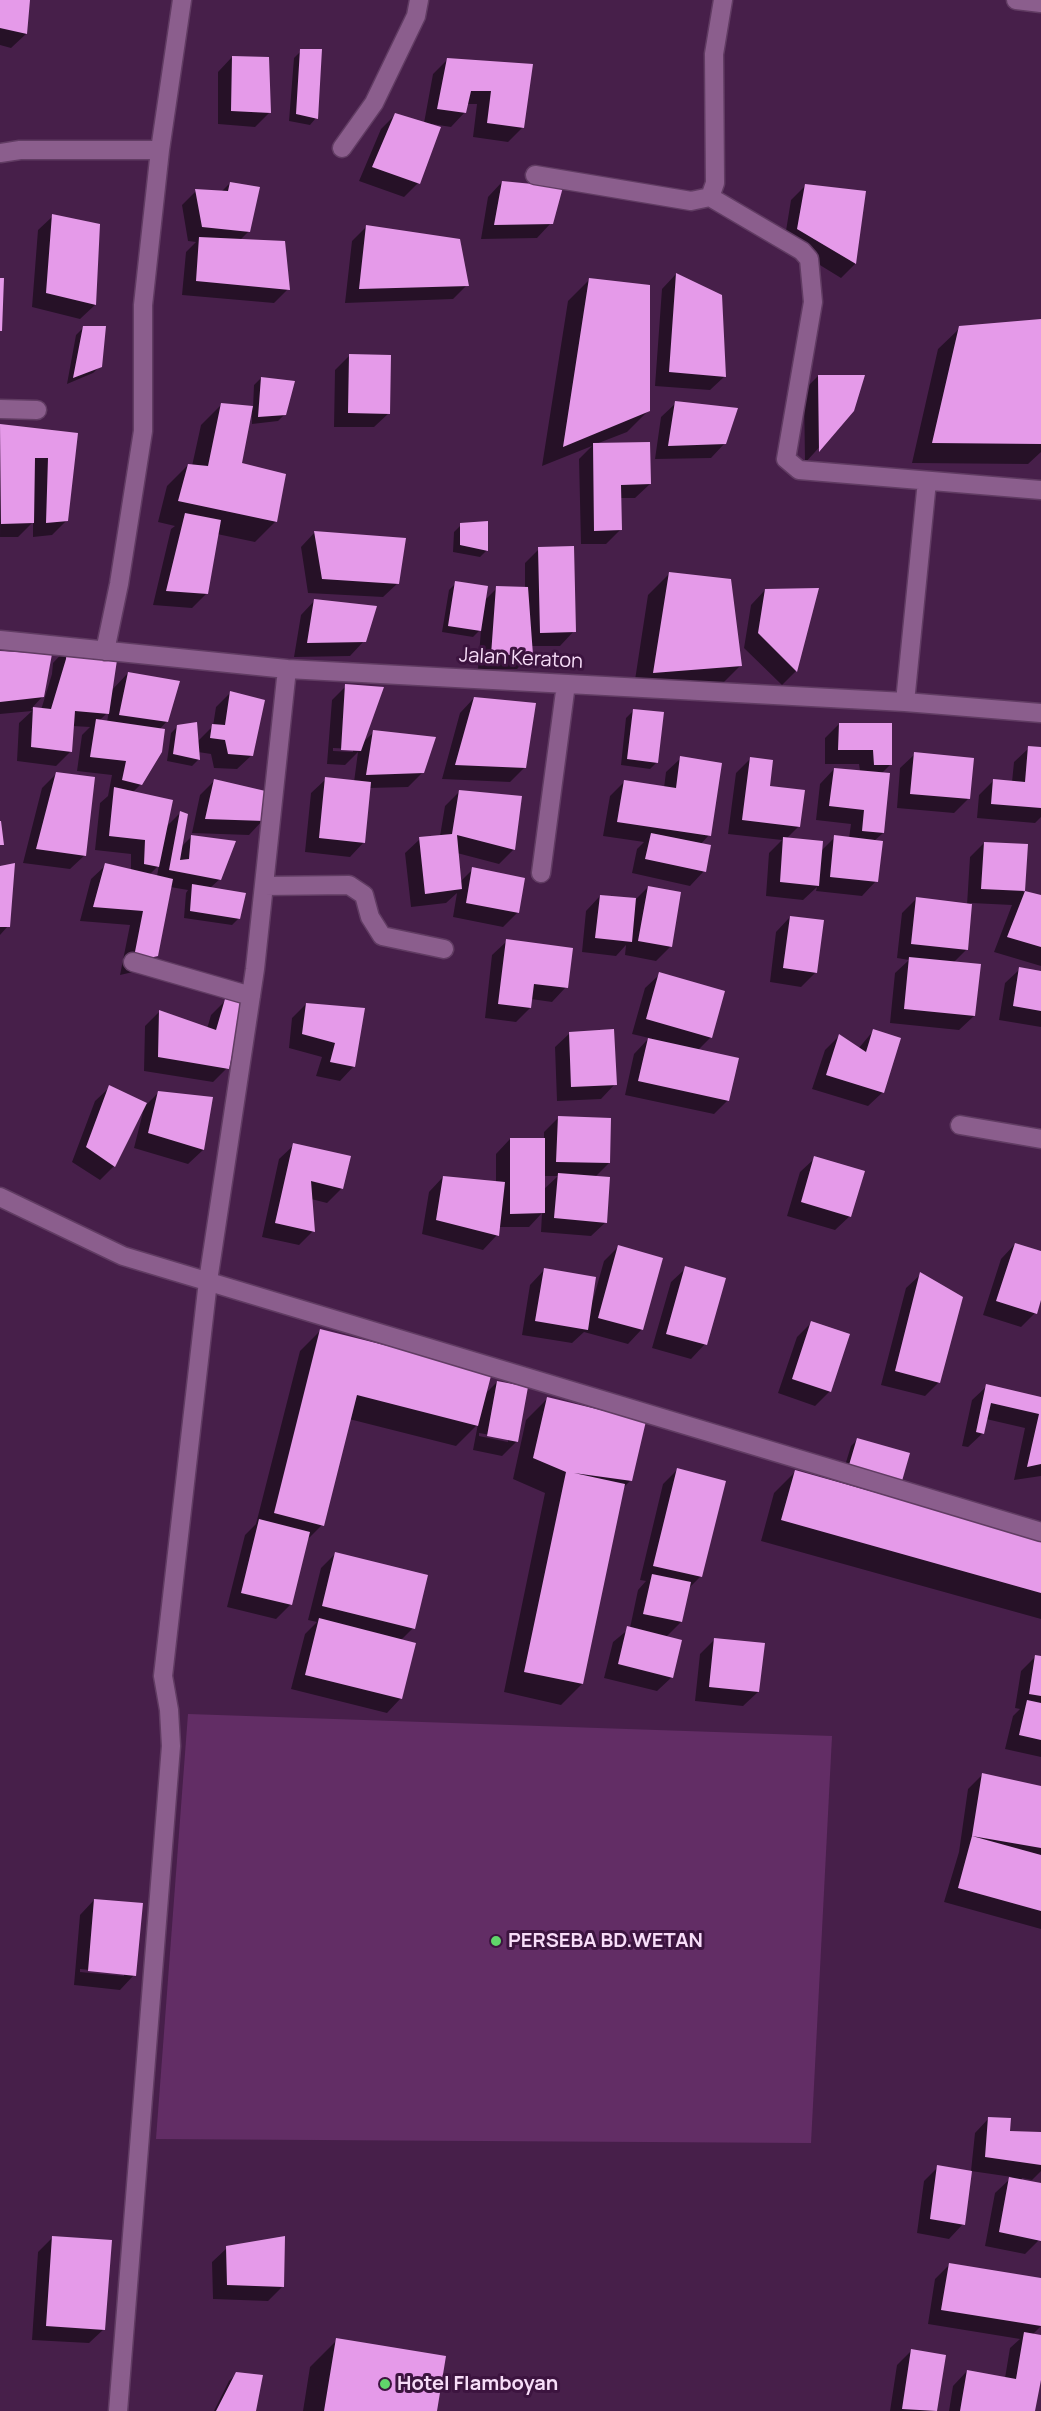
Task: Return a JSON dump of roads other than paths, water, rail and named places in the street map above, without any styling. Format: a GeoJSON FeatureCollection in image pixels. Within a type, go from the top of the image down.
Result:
{"type":"FeatureCollection","features":[{"type":"Feature","properties":{"kind":"street"},"geometry":{"type":"LineString","coordinates":[[105,651],[119,584],[143,431],[143,305],[160,150],[182,0]]}},
{"type":"Feature","properties":{"kind":"street"},"geometry":{"type":"LineString","coordinates":[[342,148],[374,103],[416,16],[419,0]]}},
{"type":"Feature","properties":{"kind":"street"},"geometry":{"type":"LineString","coordinates":[[710,197],[715,183],[714,54],[723,0]]}},
{"type":"Feature","properties":{"kind":"street"},"geometry":{"type":"LineString","coordinates":[[1016,0],[1041,3]]}},
{"type":"Feature","properties":{"kind":"street"},"geometry":{"type":"LineString","coordinates":[[0,153],[20,150],[160,150]]}},
{"type":"Feature","properties":{"kind":"street"},"geometry":{"type":"LineString","coordinates":[[535,175],[691,201],[710,197],[802,251],[809,259],[813,303],[786,459],[799,470],[1041,490]]}},
{"type":"Feature","properties":{"kind":"street"},"geometry":{"type":"LineString","coordinates":[[0,409],[37,411]]}},
{"type":"Feature","properties":{"kind":"street"},"geometry":{"type":"LineString","coordinates":[[904,702],[927,481]]}},
{"type":"Feature","properties":{"kind":"street","name":"Jalan Keraton"},"geometry":{"type":"LineString","coordinates":[[0,640],[287,669],[904,702],[1041,713]]}},
{"type":"Feature","properties":{"kind":"street"},"geometry":{"type":"LineString","coordinates":[[118,2411],[171,1746],[169,1710],[163,1676],[208,1281],[251,996],[287,669]]}},
{"type":"Feature","properties":{"kind":"street"},"geometry":{"type":"LineString","coordinates":[[541,873],[566,684]]}},
{"type":"Feature","properties":{"kind":"street"},"geometry":{"type":"LineString","coordinates":[[264,886],[349,885],[364,895],[370,917],[382,936],[444,949]]}},
{"type":"Feature","properties":{"kind":"street"},"geometry":{"type":"LineString","coordinates":[[134,962],[251,996]]}},
{"type":"Feature","properties":{"kind":"street"},"geometry":{"type":"LineString","coordinates":[[960,1125],[1041,1139]]}},
{"type":"Feature","properties":{"kind":"street"},"geometry":{"type":"LineString","coordinates":[[0,1197],[123,1256],[1041,1532]]}},
{"type":"Feature","properties":{"kind":"place","name":"PERSEBA BD.WETAN"},"geometry":{"type":"Point","coordinates":[496,1941]}},
{"type":"Feature","properties":{"kind":"place","name":"Hotel Flamboyan"},"geometry":{"type":"Point","coordinates":[385,2384]}}]}
